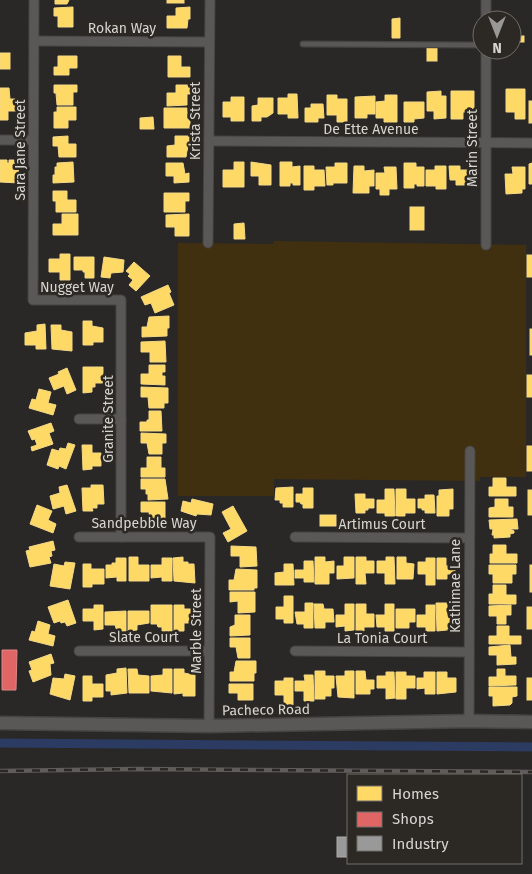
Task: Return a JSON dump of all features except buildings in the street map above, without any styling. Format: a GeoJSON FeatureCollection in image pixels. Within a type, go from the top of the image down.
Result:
{"type":"FeatureCollection","features":[{"type":"Feature","properties":{"kind":"street","name":"Sara Jane Street"},"geometry":{"type":"LineString","coordinates":[[33,300],[34,0]]}},
{"type":"Feature","properties":{"kind":"street","name":"Krista Street"},"geometry":{"type":"LineString","coordinates":[[208,243],[210,0]]}},
{"type":"Feature","properties":{"kind":"street","name":"Rokan Way"},"geometry":{"type":"LineString","coordinates":[[34,41],[209,42]]}},
{"type":"Feature","properties":{"kind":"street","name":"Marin Street"},"geometry":{"type":"LineString","coordinates":[[486,60],[486,245]]}},
{"type":"Feature","properties":{"kind":"street"},"geometry":{"type":"LineString","coordinates":[[0,140],[33,140]]}},
{"type":"Feature","properties":{"kind":"street","name":"De Ette Avenue"},"geometry":{"type":"LineString","coordinates":[[209,141],[532,143]]}},
{"type":"Feature","properties":{"kind":"street","name":"Nugget Way"},"geometry":{"type":"LineString","coordinates":[[33,300],[121,300]]}},
{"type":"Feature","properties":{"kind":"street","name":"Granite Street"},"geometry":{"type":"LineString","coordinates":[[121,300],[121,537]]}},
{"type":"Feature","properties":{"kind":"street"},"geometry":{"type":"LineString","coordinates":[[79,419],[121,419]]}},
{"type":"Feature","properties":{"kind":"street","name":"Kathimae Lane"},"geometry":{"type":"LineString","coordinates":[[469,721],[470,451]]}},
{"type":"Feature","properties":{"kind":"street","name":"Sandpebble Way"},"geometry":{"type":"LineString","coordinates":[[79,537],[210,537]]}},
{"type":"Feature","properties":{"kind":"street","name":"Marble Street"},"geometry":{"type":"LineString","coordinates":[[210,537],[210,726]]}},
{"type":"Feature","properties":{"kind":"street","name":"Artimus Court"},"geometry":{"type":"LineString","coordinates":[[295,537],[469,538]]}},
{"type":"Feature","properties":{"kind":"street","name":"Slate Court"},"geometry":{"type":"LineString","coordinates":[[79,650],[210,650]]}},
{"type":"Feature","properties":{"kind":"street","name":"La Tonia Court"},"geometry":{"type":"LineString","coordinates":[[295,652],[469,652]]}},
{"type":"Feature","properties":{"kind":"street","name":"Pacheco Road"},"geometry":{"type":"LineString","coordinates":[[0,723],[210,726],[469,721],[532,722]]}},
{"type":"Feature","properties":{"kind":"lane"},"geometry":{"type":"LineString","coordinates":[[303,44],[472,45]]}},
{"type":"Feature","properties":{"kind":"shaded area"},"geometry":{"type":"Polygon","coordinates":[[[274,241],[526,245],[526,477],[480,477],[480,481],[274,479],[274,496],[178,496],[178,243],[273,244],[274,241]]]}},
{"type":"Feature","properties":{"kind":"waterway"},"geometry":{"type":"LineString","coordinates":[[0,743],[532,747]]}},
{"type":"Feature","properties":{"kind":"railway"},"geometry":{"type":"LineString","coordinates":[[0,771],[137,769],[532,772]]}}]}
